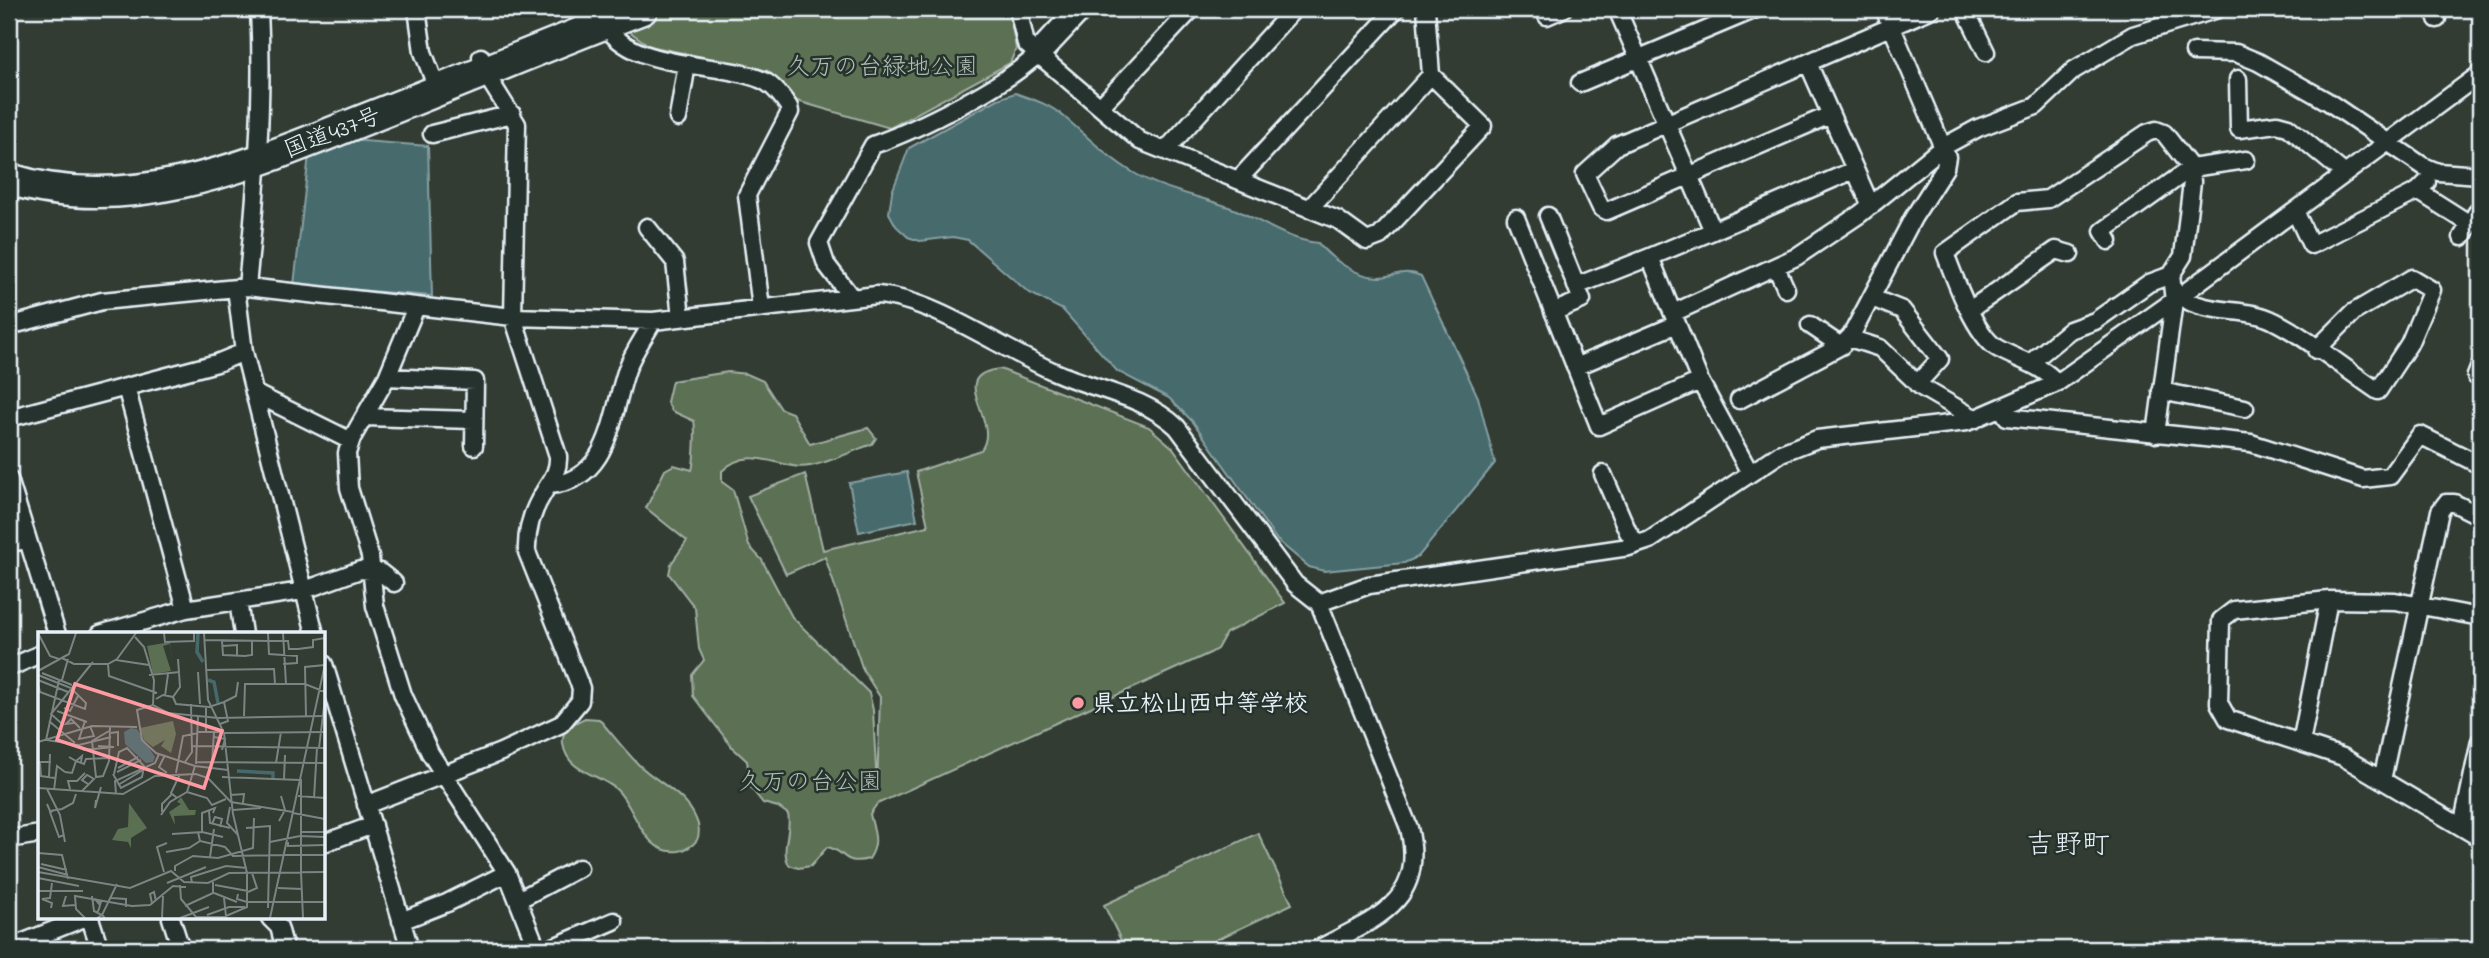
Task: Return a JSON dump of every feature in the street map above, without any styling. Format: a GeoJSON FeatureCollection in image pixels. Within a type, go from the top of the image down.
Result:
{"type":"FeatureCollection","features":[{"type":"Feature","properties":{"kind":"highway","name":"国道437号"},"geometry":{"type":"LineString","coordinates":[[9,179],[65,189],[130,192],[192,181],[602,14],[642,9]]}},
{"type":"Feature","properties":{"kind":"highway","name":"国道437号"},"geometry":{"type":"LineString","coordinates":[[9,163],[67,174],[110,176],[259,153]]}},
{"type":"Feature","properties":{"kind":"street"},"geometry":{"type":"LineString","coordinates":[[259,9],[263,81],[259,153],[241,288],[244,352],[302,592],[314,632]]}},
{"type":"Feature","properties":{"kind":"street"},"geometry":{"type":"LineString","coordinates":[[417,9],[421,45],[435,84]]}},
{"type":"Feature","properties":{"kind":"street"},"geometry":{"type":"LineString","coordinates":[[1017,9],[1026,44],[1140,141],[1338,220],[1362,239],[1373,240],[1483,126],[1431,75],[1426,9]]}},
{"type":"Feature","properties":{"kind":"street"},"geometry":{"type":"LineString","coordinates":[[852,298],[826,264],[819,243],[873,145],[905,134],[1026,66],[1080,9]]}},
{"type":"Feature","properties":{"kind":"street"},"geometry":{"type":"LineString","coordinates":[[1100,107],[1192,9]]}},
{"type":"Feature","properties":{"kind":"street"},"geometry":{"type":"LineString","coordinates":[[1165,151],[1294,9]]}},
{"type":"Feature","properties":{"kind":"street"},"geometry":{"type":"LineString","coordinates":[[1238,180],[1396,9]]}},
{"type":"Feature","properties":{"kind":"street"},"geometry":{"type":"LineString","coordinates":[[1547,16],[1563,9]]}},
{"type":"Feature","properties":{"kind":"street"},"geometry":{"type":"LineString","coordinates":[[1617,9],[1713,230]]}},
{"type":"Feature","properties":{"kind":"street"},"geometry":{"type":"LineString","coordinates":[[1580,83],[1756,9]]}},
{"type":"Feature","properties":{"kind":"street"},"geometry":{"type":"LineString","coordinates":[[1739,400],[1845,342],[1872,298],[1913,218],[1945,168],[1947,157],[1884,9]]}},
{"type":"Feature","properties":{"kind":"street"},"geometry":{"type":"LineString","coordinates":[[1830,115],[1607,211],[1601,208],[1584,174],[1617,145],[1932,9]]}},
{"type":"Feature","properties":{"kind":"street"},"geometry":{"type":"LineString","coordinates":[[1965,9],[1986,52]]}},
{"type":"Feature","properties":{"kind":"street"},"geometry":{"type":"LineString","coordinates":[[1575,367],[1776,267],[1871,206],[1943,147],[1978,128],[2036,106],[2074,70],[2133,35],[2184,14],[2218,9]]}},
{"type":"Feature","properties":{"kind":"street"},"geometry":{"type":"LineString","coordinates":[[602,14],[615,38],[642,53],[763,80],[789,107],[790,112],[747,195],[761,308]]}},
{"type":"Feature","properties":{"kind":"street"},"geometry":{"type":"LineString","coordinates":[[2194,52],[2236,53],[2258,62],[2390,141],[2423,166],[2438,172],[2480,175]]}},
{"type":"Feature","properties":{"kind":"street"},"geometry":{"type":"LineString","coordinates":[[1808,63],[1871,206]]}},
{"type":"Feature","properties":{"kind":"street"},"geometry":{"type":"LineString","coordinates":[[366,805],[501,752],[561,724],[580,701],[581,688],[527,552],[526,536],[532,517],[559,465],[513,317],[519,134],[512,114],[484,64]]}},
{"type":"Feature","properties":{"kind":"street"},"geometry":{"type":"LineString","coordinates":[[678,118],[687,64]]}},
{"type":"Feature","properties":{"kind":"street"},"geometry":{"type":"LineString","coordinates":[[1319,603],[1369,585],[1637,544],[1650,540],[1780,453],[1817,439],[1976,419],[2001,409],[2057,383],[2177,298],[2480,74]]}},
{"type":"Feature","properties":{"kind":"street"},"geometry":{"type":"LineString","coordinates":[[1309,209],[1431,75]]}},
{"type":"Feature","properties":{"kind":"street"},"geometry":{"type":"LineString","coordinates":[[2238,79],[2239,129],[2277,124],[2288,127],[2345,174]]}},
{"type":"Feature","properties":{"kind":"street"},"geometry":{"type":"LineString","coordinates":[[432,134],[512,114]]}},
{"type":"Feature","properties":{"kind":"street"},"geometry":{"type":"LineString","coordinates":[[2030,363],[2070,330],[2095,321],[2149,283],[2172,275],[2183,256],[2192,182],[2190,168],[2164,133],[2156,130],[2048,199],[2017,202],[1945,253],[1974,319],[1994,346],[2030,363],[2048,371],[2057,383]]}},
{"type":"Feature","properties":{"kind":"street"},"geometry":{"type":"LineString","coordinates":[[2109,241],[2103,230],[2190,168],[2246,160]]}},
{"type":"Feature","properties":{"kind":"street"},"geometry":{"type":"LineString","coordinates":[[1576,286],[1854,170]]}},
{"type":"Feature","properties":{"kind":"street"},"geometry":{"type":"LineString","coordinates":[[2295,211],[2311,245],[2422,187],[2470,224]]}},
{"type":"Feature","properties":{"kind":"street"},"geometry":{"type":"LineString","coordinates":[[1548,216],[1566,240],[1576,286],[1582,300],[1553,312]]}},
{"type":"Feature","properties":{"kind":"street"},"geometry":{"type":"LineString","coordinates":[[1516,218],[1599,426],[1700,381]]}},
{"type":"Feature","properties":{"kind":"street"},"geometry":{"type":"LineString","coordinates":[[647,227],[676,262],[681,317]]}},
{"type":"Feature","properties":{"kind":"street"},"geometry":{"type":"LineString","coordinates":[[1971,309],[2056,250],[2070,254]]}},
{"type":"Feature","properties":{"kind":"street"},"geometry":{"type":"LineString","coordinates":[[1650,257],[1700,381],[1750,473]]}},
{"type":"Feature","properties":{"kind":"street"},"geometry":{"type":"LineString","coordinates":[[1776,267],[1786,289]]}},
{"type":"Feature","properties":{"kind":"street"},"geometry":{"type":"LineString","coordinates":[[2156,433],[2177,298],[2172,275]]}},
{"type":"Feature","properties":{"kind":"street"},"geometry":{"type":"LineString","coordinates":[[2177,298],[2206,307],[2274,320],[2316,350],[2378,391],[2409,344],[2432,290],[2412,278],[2354,312],[2316,350]]}},
{"type":"Feature","properties":{"kind":"street"},"geometry":{"type":"LineString","coordinates":[[9,326],[102,301],[241,288],[513,317],[653,321],[877,295],[911,300],[1022,357],[1134,401],[1166,417],[1295,584],[1319,603],[1409,828],[1414,850],[1413,869],[1396,902],[1380,915],[1318,949]]}},
{"type":"Feature","properties":{"kind":"street"},"geometry":{"type":"LineString","coordinates":[[1872,298],[1902,310],[1940,359],[1917,384]]}},
{"type":"Feature","properties":{"kind":"street"},"geometry":{"type":"LineString","coordinates":[[416,307],[387,377],[351,441],[347,470],[371,570],[375,606],[403,695],[430,753],[507,873],[537,949]]}},
{"type":"Feature","properties":{"kind":"street"},"geometry":{"type":"LineString","coordinates":[[549,485],[560,485],[583,474],[609,440],[628,367],[653,321]]}},
{"type":"Feature","properties":{"kind":"street"},"geometry":{"type":"LineString","coordinates":[[1810,326],[1845,342],[1880,348],[1917,384],[1976,419]]}},
{"type":"Feature","properties":{"kind":"street"},"geometry":{"type":"LineString","coordinates":[[9,418],[217,363],[244,352]]}},
{"type":"Feature","properties":{"kind":"street"},"geometry":{"type":"LineString","coordinates":[[387,377],[475,381],[474,446]]}},
{"type":"Feature","properties":{"kind":"street"},"geometry":{"type":"LineString","coordinates":[[126,387],[186,609]]}},
{"type":"Feature","properties":{"kind":"street"},"geometry":{"type":"LineString","coordinates":[[2161,391],[2245,408]]}},
{"type":"Feature","properties":{"kind":"street"},"geometry":{"type":"LineString","coordinates":[[254,393],[351,441]]}},
{"type":"Feature","properties":{"kind":"street"},"geometry":{"type":"LineString","coordinates":[[2001,409],[2007,417],[2250,443],[2363,479],[2379,480],[2397,471],[2420,435],[2480,465]]}},
{"type":"Feature","properties":{"kind":"street"},"geometry":{"type":"LineString","coordinates":[[364,417],[474,420]]}},
{"type":"Feature","properties":{"kind":"street"},"geometry":{"type":"LineString","coordinates":[[1603,474],[1628,532],[1637,544]]}},
{"type":"Feature","properties":{"kind":"street"},"geometry":{"type":"LineString","coordinates":[[9,479],[56,632]]}},
{"type":"Feature","properties":{"kind":"street"},"geometry":{"type":"LineString","coordinates":[[2382,780],[2440,511],[2445,503],[2454,503],[2480,516]]}},
{"type":"Feature","properties":{"kind":"street"},"geometry":{"type":"LineString","coordinates":[[9,544],[27,539]]}},
{"type":"Feature","properties":{"kind":"street"},"geometry":{"type":"LineString","coordinates":[[107,632],[186,609],[302,592],[348,573],[371,570],[387,576],[394,583]]}},
{"type":"Feature","properties":{"kind":"street"},"geometry":{"type":"LineString","coordinates":[[2301,743],[2329,600]]}},
{"type":"Feature","properties":{"kind":"street"},"geometry":{"type":"LineString","coordinates":[[2480,617],[2384,601],[2329,600],[2234,610],[2221,620],[2221,712],[2228,719],[2343,757],[2480,838]]}},
{"type":"Feature","properties":{"kind":"street"},"geometry":{"type":"LineString","coordinates":[[238,601],[243,632]]}},
{"type":"Feature","properties":{"kind":"street"},"geometry":{"type":"LineString","coordinates":[[9,668],[38,655]]}},
{"type":"Feature","properties":{"kind":"street"},"geometry":{"type":"LineString","coordinates":[[326,671],[410,949]]}},
{"type":"Feature","properties":{"kind":"street"},"geometry":{"type":"LineString","coordinates":[[2462,827],[2480,741]]}},
{"type":"Feature","properties":{"kind":"street"},"geometry":{"type":"LineString","coordinates":[[326,842],[373,825]]}},
{"type":"Feature","properties":{"kind":"street"},"geometry":{"type":"LineString","coordinates":[[9,839],[38,834]]}},
{"type":"Feature","properties":{"kind":"street"},"geometry":{"type":"LineString","coordinates":[[518,900],[579,868]]}},
{"type":"Feature","properties":{"kind":"street"},"geometry":{"type":"LineString","coordinates":[[401,920],[447,903],[507,873]]}},
{"type":"Feature","properties":{"kind":"street"},"geometry":{"type":"LineString","coordinates":[[9,948],[79,920]]}},
{"type":"Feature","properties":{"kind":"street"},"geometry":{"type":"LineString","coordinates":[[91,920],[100,949]]}},
{"type":"Feature","properties":{"kind":"street"},"geometry":{"type":"LineString","coordinates":[[172,920],[181,949]]}},
{"type":"Feature","properties":{"kind":"street"},"geometry":{"type":"LineString","coordinates":[[272,920],[279,927],[285,949]]}},
{"type":"Feature","properties":{"kind":"street"},"geometry":{"type":"LineString","coordinates":[[550,949],[614,920]]}},
{"type":"Feature","properties":{"kind":"green space","name":"久万の台緑地公園"},"geometry":{"type":"Polygon","coordinates":[[[669,9],[1009,9],[1016,49],[1010,63],[890,128],[797,101],[768,71],[650,46],[623,27],[669,9]]]}},
{"type":"Feature","properties":{"kind":"green space","name":"久万の台公園"},"geometry":{"type":"Polygon","coordinates":[[[1000,369],[1149,427],[1173,448],[1285,603],[1226,633],[1217,649],[1210,653],[877,804],[870,814],[875,842],[869,859],[854,861],[827,847],[811,866],[798,868],[789,865],[786,853],[788,814],[778,807],[763,803],[751,788],[747,761],[733,748],[693,696],[692,675],[704,660],[699,649],[695,608],[669,574],[671,564],[687,541],[646,508],[665,470],[674,465],[692,470],[693,467],[694,421],[672,411],[667,402],[672,381],[728,372],[747,374],[763,381],[781,409],[792,413],[810,444],[868,428],[876,438],[872,444],[810,466],[799,467],[756,458],[744,459],[722,471],[722,482],[733,490],[749,546],[762,560],[792,617],[869,693],[873,710],[877,789],[880,697],[863,670],[825,557],[786,574],[748,496],[805,474],[823,550],[928,526],[916,472],[981,450],[986,438],[975,390],[976,380],[984,373],[1000,369]]]}},
{"type":"Feature","properties":{"kind":"green space"},"geometry":{"type":"Polygon","coordinates":[[[585,718],[599,719],[645,771],[685,802],[697,821],[698,838],[693,844],[679,851],[667,851],[657,846],[649,839],[617,790],[571,761],[563,744],[564,734],[569,727],[585,718]]]}},
{"type":"Feature","properties":{"kind":"green space"},"geometry":{"type":"Polygon","coordinates":[[[1258,833],[1292,904],[1197,949],[1125,949],[1104,905],[1258,833]]]}},
{"type":"Feature","properties":{"kind":"water"},"geometry":{"type":"Polygon","coordinates":[[[1015,93],[1058,112],[1115,160],[1146,179],[1234,209],[1296,238],[1318,243],[1337,261],[1362,274],[1384,277],[1409,273],[1421,276],[1478,397],[1495,463],[1418,557],[1404,563],[1324,571],[1309,567],[1277,540],[1193,422],[1169,398],[1117,371],[1063,310],[1028,292],[968,240],[953,237],[920,241],[908,237],[896,226],[889,213],[892,192],[909,148],[998,99],[1015,93]]]}},
{"type":"Feature","properties":{"kind":"water"},"geometry":{"type":"Polygon","coordinates":[[[350,140],[428,146],[432,296],[294,285],[309,155],[350,140]]]}},
{"type":"Feature","properties":{"kind":"water"},"geometry":{"type":"Polygon","coordinates":[[[907,472],[917,520],[859,532],[849,483],[907,472]]]}},
{"type":"Feature","properties":{"kind":"place","name":"県立松山西中等学校"},"geometry":{"type":"Point","coordinates":[1078,703]}},
{"type":"Feature","properties":{"kind":"district","name":"吉野町"},"geometry":{"type":"Point","coordinates":[2068,843]}}]}
